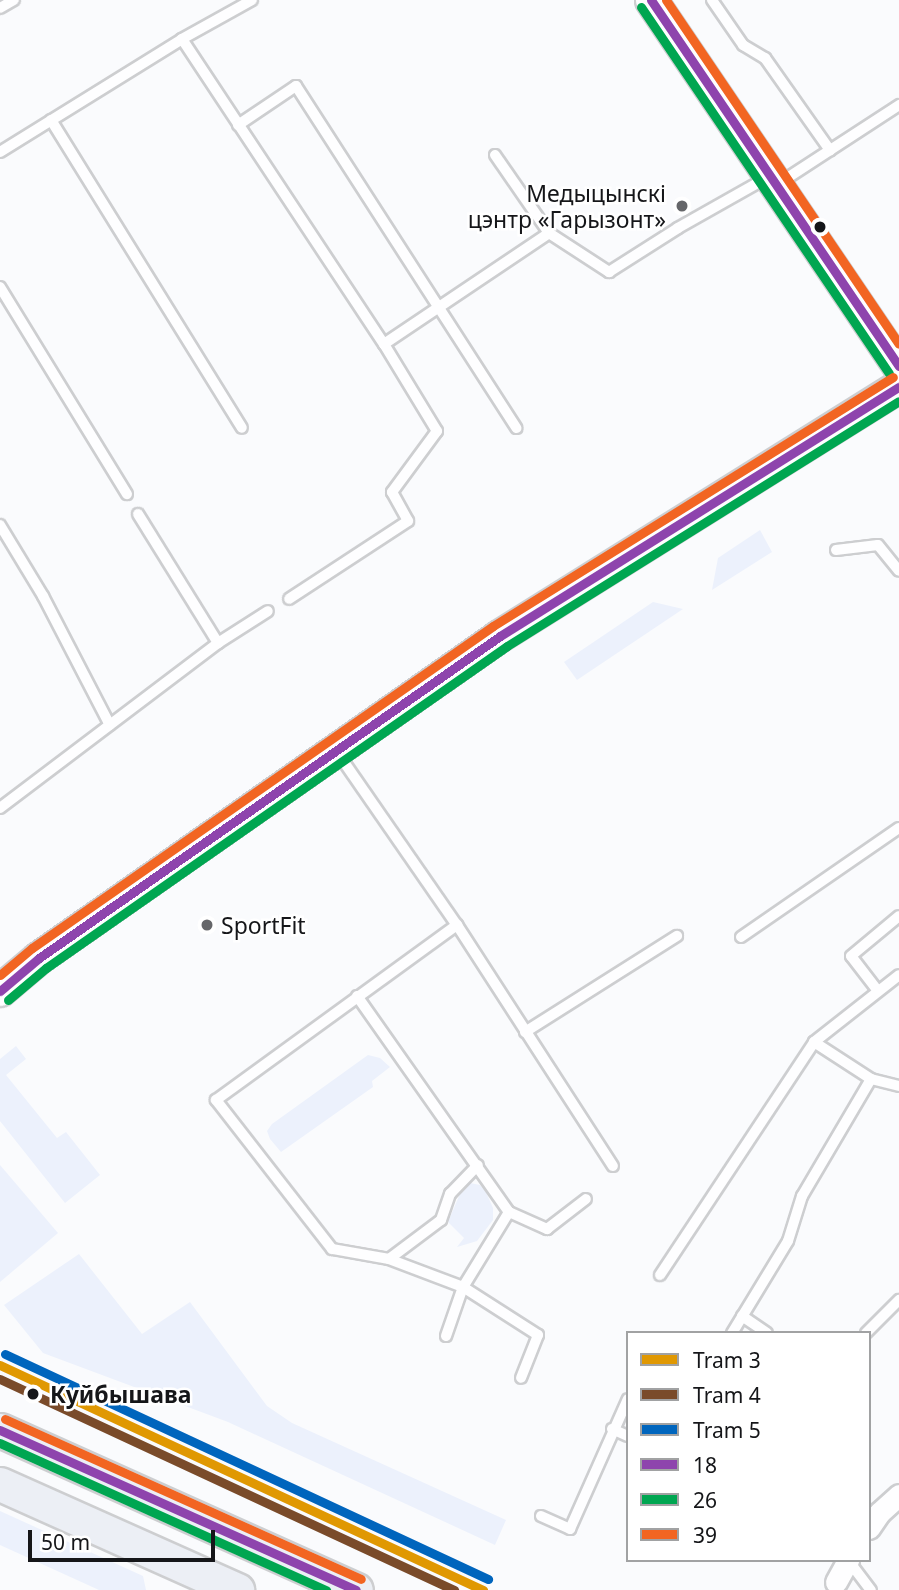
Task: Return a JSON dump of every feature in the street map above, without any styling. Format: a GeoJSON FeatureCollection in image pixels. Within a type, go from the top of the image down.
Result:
{"type":"FeatureCollection","features":[{"type":"Feature","properties":{"kind":"main road"},"geometry":{"type":"LineString","coordinates":[[651,0],[899,366]]}},
{"type":"Feature","properties":{"kind":"main road"},"geometry":{"type":"LineString","coordinates":[[0,991],[39,958],[500,636],[899,387]]}},
{"type":"Feature","properties":{"kind":"main road"},"geometry":{"type":"LineString","coordinates":[[0,1430],[356,1590]]}},
{"type":"Feature","properties":{"kind":"main road"},"geometry":{"type":"LineString","coordinates":[[0,1484],[237,1590]]}},
{"type":"Feature","properties":{"kind":"street"},"geometry":{"type":"LineString","coordinates":[[872,1516],[899,1495]]}},
{"type":"Feature","properties":{"kind":"street"},"geometry":{"type":"LineString","coordinates":[[836,1582],[847,1562]]}},
{"type":"Feature","properties":{"kind":"lane"},"geometry":{"type":"LineString","coordinates":[[0,8],[14,0]]}},
{"type":"Feature","properties":{"kind":"lane"},"geometry":{"type":"LineString","coordinates":[[0,152],[182,39],[252,0]]}},
{"type":"Feature","properties":{"kind":"lane"},"geometry":{"type":"LineString","coordinates":[[712,0],[743,45],[765,58],[831,150]]}},
{"type":"Feature","properties":{"kind":"lane"},"geometry":{"type":"LineString","coordinates":[[182,39],[384,344],[437,431],[392,492],[408,522],[289,599]]}},
{"type":"Feature","properties":{"kind":"lane"},"geometry":{"type":"LineString","coordinates":[[238,125],[296,86],[516,428]]}},
{"type":"Feature","properties":{"kind":"lane"},"geometry":{"type":"LineString","coordinates":[[495,155],[549,233],[609,272],[678,228],[831,150],[899,105]]}},
{"type":"Feature","properties":{"kind":"lane"},"geometry":{"type":"LineString","coordinates":[[51,120],[242,428]]}},
{"type":"Feature","properties":{"kind":"lane"},"geometry":{"type":"LineString","coordinates":[[384,344],[549,233]]}},
{"type":"Feature","properties":{"kind":"lane"},"geometry":{"type":"LineString","coordinates":[[0,287],[127,494]]}},
{"type":"Feature","properties":{"kind":"lane"},"geometry":{"type":"LineString","coordinates":[[138,513],[218,643]]}},
{"type":"Feature","properties":{"kind":"lane"},"geometry":{"type":"LineString","coordinates":[[0,524],[43,596],[110,725]]}},
{"type":"Feature","properties":{"kind":"lane"},"geometry":{"type":"LineString","coordinates":[[836,550],[878,545],[899,571]]}},
{"type":"Feature","properties":{"kind":"lane"},"geometry":{"type":"LineString","coordinates":[[0,808],[218,643],[268,611]]}},
{"type":"Feature","properties":{"kind":"lane"},"geometry":{"type":"LineString","coordinates":[[335,751],[457,926],[614,1166]]}},
{"type":"Feature","properties":{"kind":"lane"},"geometry":{"type":"LineString","coordinates":[[741,937],[899,828]]}},
{"type":"Feature","properties":{"kind":"lane"},"geometry":{"type":"LineString","coordinates":[[878,991],[851,956],[899,916]]}},
{"type":"Feature","properties":{"kind":"lane"},"geometry":{"type":"LineString","coordinates":[[457,926],[216,1100],[332,1249],[389,1259],[463,1287],[538,1335],[521,1378]]}},
{"type":"Feature","properties":{"kind":"lane"},"geometry":{"type":"LineString","coordinates":[[525,1032],[677,936]]}},
{"type":"Feature","properties":{"kind":"lane"},"geometry":{"type":"LineString","coordinates":[[660,1275],[814,1042],[899,975]]}},
{"type":"Feature","properties":{"kind":"lane"},"geometry":{"type":"LineString","coordinates":[[357,996],[509,1212],[547,1229],[586,1199]]}},
{"type":"Feature","properties":{"kind":"lane"},"geometry":{"type":"LineString","coordinates":[[814,1042],[872,1079],[899,1086]]}},
{"type":"Feature","properties":{"kind":"lane"},"geometry":{"type":"LineString","coordinates":[[733,1331],[788,1241],[803,1196],[872,1079]]}},
{"type":"Feature","properties":{"kind":"lane"},"geometry":{"type":"LineString","coordinates":[[389,1259],[441,1220],[450,1194],[478,1165]]}},
{"type":"Feature","properties":{"kind":"lane"},"geometry":{"type":"LineString","coordinates":[[446,1336],[463,1287],[509,1212]]}},
{"type":"Feature","properties":{"kind":"lane"},"geometry":{"type":"LineString","coordinates":[[868,1331],[899,1300]]}},
{"type":"Feature","properties":{"kind":"lane"},"geometry":{"type":"LineString","coordinates":[[742,1317],[764,1331]]}},
{"type":"Feature","properties":{"kind":"lane"},"geometry":{"type":"LineString","coordinates":[[541,1517],[569,1529],[626,1403]]}},
{"type":"Feature","properties":{"kind":"lane"},"geometry":{"type":"LineString","coordinates":[[612,1429],[626,1435]]}},
{"type":"Feature","properties":{"kind":"lane"},"geometry":{"type":"LineString","coordinates":[[850,1562],[871,1590]]}},
{"type":"Feature","properties":{"kind":"shaded area"},"geometry":{"type":"Polygon","coordinates":[[[760,530],[772,552],[712,590],[718,558],[760,530]]]}},
{"type":"Feature","properties":{"kind":"shaded area"},"geometry":{"type":"Polygon","coordinates":[[[653,602],[683,609],[577,680],[564,662],[653,602]]]}},
{"type":"Feature","properties":{"kind":"shaded area"},"geometry":{"type":"Polygon","coordinates":[[[16,1046],[26,1059],[6,1075],[57,1138],[66,1132],[100,1175],[65,1203],[0,1121],[0,1059],[16,1046]]]}},
{"type":"Feature","properties":{"kind":"shaded area"},"geometry":{"type":"Polygon","coordinates":[[[368,1055],[380,1058],[390,1067],[372,1081],[373,1087],[281,1152],[267,1131],[272,1124],[368,1055]]]}},
{"type":"Feature","properties":{"kind":"shaded area"},"geometry":{"type":"Polygon","coordinates":[[[0,1165],[58,1233],[0,1282],[0,1165]]]}},
{"type":"Feature","properties":{"kind":"shaded area"},"geometry":{"type":"Polygon","coordinates":[[[470,1183],[480,1185],[486,1192],[493,1208],[493,1220],[477,1241],[457,1247],[464,1238],[448,1222],[462,1189],[470,1183]]]}},
{"type":"Feature","properties":{"kind":"shaded area"},"geometry":{"type":"Polygon","coordinates":[[[79,1254],[142,1334],[190,1302],[267,1406],[292,1423],[506,1520],[495,1545],[228,1422],[43,1353],[4,1305],[79,1254]]]}},
{"type":"Feature","properties":{"kind":"shaded area"},"geometry":{"type":"Polygon","coordinates":[[[0,1511],[143,1576],[146,1590],[99,1590],[0,1545],[0,1511]]]}},
{"type":"Feature","properties":{"kind":"tram line","name":"5"},"geometry":{"type":"LineString","coordinates":[[5,1354],[488,1579]]}},
{"type":"Feature","properties":{"kind":"tram line","name":"3"},"geometry":{"type":"LineString","coordinates":[[0,1365],[483,1590]]}},
{"type":"Feature","properties":{"kind":"tram line","name":"4"},"geometry":{"type":"LineString","coordinates":[[0,1379],[454,1590]]}},
{"type":"Feature","properties":{"kind":"transit line","name":"18"},"geometry":{"type":"LineString","coordinates":[[651,0],[899,366]]}},
{"type":"Feature","properties":{"kind":"transit line","name":"39"},"geometry":{"type":"LineString","coordinates":[[666,0],[899,344]]}},
{"type":"Feature","properties":{"kind":"transit line","name":"26"},"geometry":{"type":"LineString","coordinates":[[641,7],[889,373]]}},
{"type":"Feature","properties":{"kind":"transit line","name":"39"},"geometry":{"type":"LineString","coordinates":[[0,975],[32,948],[493,626],[893,377]]}},
{"type":"Feature","properties":{"kind":"transit line","name":"18"},"geometry":{"type":"LineString","coordinates":[[0,991],[39,958],[500,636],[899,387]]}},
{"type":"Feature","properties":{"kind":"transit line","name":"26"},"geometry":{"type":"LineString","coordinates":[[8,1000],[46,968],[507,646],[899,401]]}},
{"type":"Feature","properties":{"kind":"transit line","name":"39"},"geometry":{"type":"LineString","coordinates":[[5,1419],[361,1579]]}},
{"type":"Feature","properties":{"kind":"transit line","name":"18"},"geometry":{"type":"LineString","coordinates":[[0,1430],[356,1590]]}},
{"type":"Feature","properties":{"kind":"transit line","name":"26"},"geometry":{"type":"LineString","coordinates":[[0,1443],[326,1590]]}},
{"type":"Feature","properties":{"kind":"place","name":"Медыцынскі цэнтр «Гарызонт»"},"geometry":{"type":"Point","coordinates":[682,206]}},
{"type":"Feature","properties":{"kind":"place","name":"SportFit"},"geometry":{"type":"Point","coordinates":[207,925]}},
{"type":"Feature","properties":{"kind":"place","name":"Куйбышава"},"geometry":{"type":"Point","coordinates":[33,1394]}}]}
